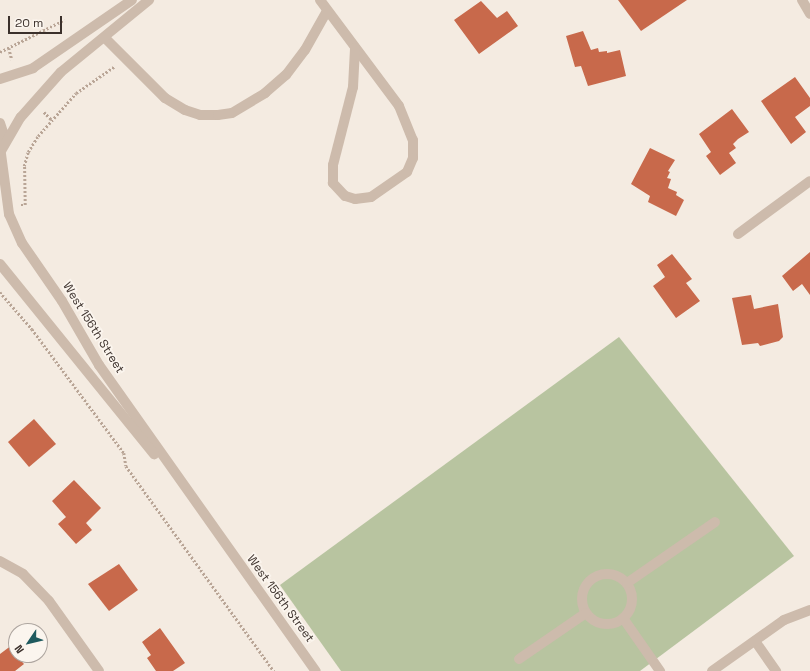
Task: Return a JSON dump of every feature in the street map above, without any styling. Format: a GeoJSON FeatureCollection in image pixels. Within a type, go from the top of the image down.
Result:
{"type":"FeatureCollection","features":[{"type":"Feature","properties":{"kind":"street"},"geometry":{"type":"LineString","coordinates":[[0,79],[33,68],[132,0]]}},
{"type":"Feature","properties":{"kind":"street"},"geometry":{"type":"LineString","coordinates":[[1,154],[21,117],[61,72],[105,38],[149,0]]}},
{"type":"Feature","properties":{"kind":"street"},"geometry":{"type":"LineString","coordinates":[[320,0],[399,106],[413,140],[413,158],[406,172],[371,197],[355,199],[345,196],[333,183],[333,165],[353,87],[355,48]]}},
{"type":"Feature","properties":{"kind":"street"},"geometry":{"type":"LineString","coordinates":[[802,0],[810,14]]}},
{"type":"Feature","properties":{"kind":"street"},"geometry":{"type":"LineString","coordinates":[[105,38],[165,98],[185,110],[200,115],[232,113],[265,93],[286,75],[305,50],[327,11]]}},
{"type":"Feature","properties":{"kind":"street","name":"West 156th Street"},"geometry":{"type":"LineString","coordinates":[[0,123],[3,132],[1,154],[8,214],[22,243],[62,301],[99,365],[195,503],[316,671]]}},
{"type":"Feature","properties":{"kind":"street"},"geometry":{"type":"LineString","coordinates":[[738,234],[810,181]]}},
{"type":"Feature","properties":{"kind":"street","name":"West 156th Street"},"geometry":{"type":"LineString","coordinates":[[0,264],[106,397],[195,503]]}},
{"type":"Feature","properties":{"kind":"street"},"geometry":{"type":"LineString","coordinates":[[627,583],[715,522]]}},
{"type":"Feature","properties":{"kind":"street"},"geometry":{"type":"LineString","coordinates":[[0,561],[22,574],[49,601],[99,671]]}},
{"type":"Feature","properties":{"kind":"street"},"geometry":{"type":"LineString","coordinates":[[612,574],[627,583],[632,597],[631,605],[623,618],[616,622],[604,623],[592,619],[586,613],[582,605],[583,592],[589,581],[596,576],[612,574]]}},
{"type":"Feature","properties":{"kind":"street"},"geometry":{"type":"LineString","coordinates":[[712,671],[784,620],[810,610]]}},
{"type":"Feature","properties":{"kind":"street"},"geometry":{"type":"LineString","coordinates":[[519,659],[586,613]]}},
{"type":"Feature","properties":{"kind":"street"},"geometry":{"type":"LineString","coordinates":[[623,618],[660,671]]}},
{"type":"Feature","properties":{"kind":"street"},"geometry":{"type":"LineString","coordinates":[[755,641],[776,671]]}},
{"type":"Feature","properties":{"kind":"path"},"geometry":{"type":"LineString","coordinates":[[0,52],[64,20]]}},
{"type":"Feature","properties":{"kind":"path"},"geometry":{"type":"LineString","coordinates":[[25,205],[24,166],[28,152],[38,136],[76,93],[101,78],[124,58]]}},
{"type":"Feature","properties":{"kind":"path"},"geometry":{"type":"LineString","coordinates":[[0,292],[32,329],[124,453],[126,466],[274,671]]}},
{"type":"Feature","properties":{"kind":"green space"},"geometry":{"type":"Polygon","coordinates":[[[619,337],[794,556],[640,671],[341,671],[280,585],[619,337]]]}},
{"type":"Feature","properties":{"kind":"building"},"geometry":{"type":"Polygon","coordinates":[[[618,0],[687,0],[641,31],[618,0]]]}},
{"type":"Feature","properties":{"kind":"building"},"geometry":{"type":"Polygon","coordinates":[[[481,1],[497,18],[507,11],[518,26],[479,54],[454,20],[481,1]]]}},
{"type":"Feature","properties":{"kind":"building"},"geometry":{"type":"Polygon","coordinates":[[[583,31],[591,50],[598,48],[599,52],[607,51],[607,53],[620,50],[626,76],[588,86],[581,66],[575,67],[566,36],[583,31]]]}},
{"type":"Feature","properties":{"kind":"building"},"geometry":{"type":"Polygon","coordinates":[[[795,77],[810,98],[810,106],[795,117],[806,132],[791,144],[761,101],[795,77]]]}},
{"type":"Feature","properties":{"kind":"building"},"geometry":{"type":"Polygon","coordinates":[[[732,109],[749,132],[733,144],[736,148],[729,153],[736,163],[720,175],[706,156],[711,152],[699,134],[732,109]]]}},
{"type":"Feature","properties":{"kind":"building"},"geometry":{"type":"Polygon","coordinates":[[[650,148],[675,160],[668,171],[670,172],[667,178],[671,179],[668,188],[677,192],[676,195],[684,200],[676,216],[648,202],[650,196],[631,184],[650,148]]]}},
{"type":"Feature","properties":{"kind":"building"},"geometry":{"type":"Polygon","coordinates":[[[810,252],[810,295],[802,284],[793,291],[782,276],[810,252]]]}},
{"type":"Feature","properties":{"kind":"building"},"geometry":{"type":"Polygon","coordinates":[[[672,254],[692,279],[686,283],[700,301],[676,318],[653,286],[665,277],[657,265],[672,254]]]}},
{"type":"Feature","properties":{"kind":"building"},"geometry":{"type":"Polygon","coordinates":[[[751,295],[754,309],[778,304],[783,337],[779,341],[760,346],[758,343],[742,345],[732,298],[751,295]]]}},
{"type":"Feature","properties":{"kind":"building"},"geometry":{"type":"Polygon","coordinates":[[[34,419],[56,444],[29,467],[8,442],[34,419]]]}},
{"type":"Feature","properties":{"kind":"building"},"geometry":{"type":"Polygon","coordinates":[[[74,480],[101,508],[86,523],[92,530],[76,544],[58,524],[66,517],[52,501],[74,480]]]}},
{"type":"Feature","properties":{"kind":"building"},"geometry":{"type":"Polygon","coordinates":[[[119,564],[138,590],[109,611],[88,584],[119,564]]]}},
{"type":"Feature","properties":{"kind":"building"},"geometry":{"type":"Polygon","coordinates":[[[160,628],[185,663],[173,671],[156,671],[147,658],[151,655],[142,642],[160,628]]]}},
{"type":"Feature","properties":{"kind":"building"},"geometry":{"type":"Polygon","coordinates":[[[8,648],[8,663],[24,664],[15,671],[0,671],[0,654],[8,648]]]}}]}
